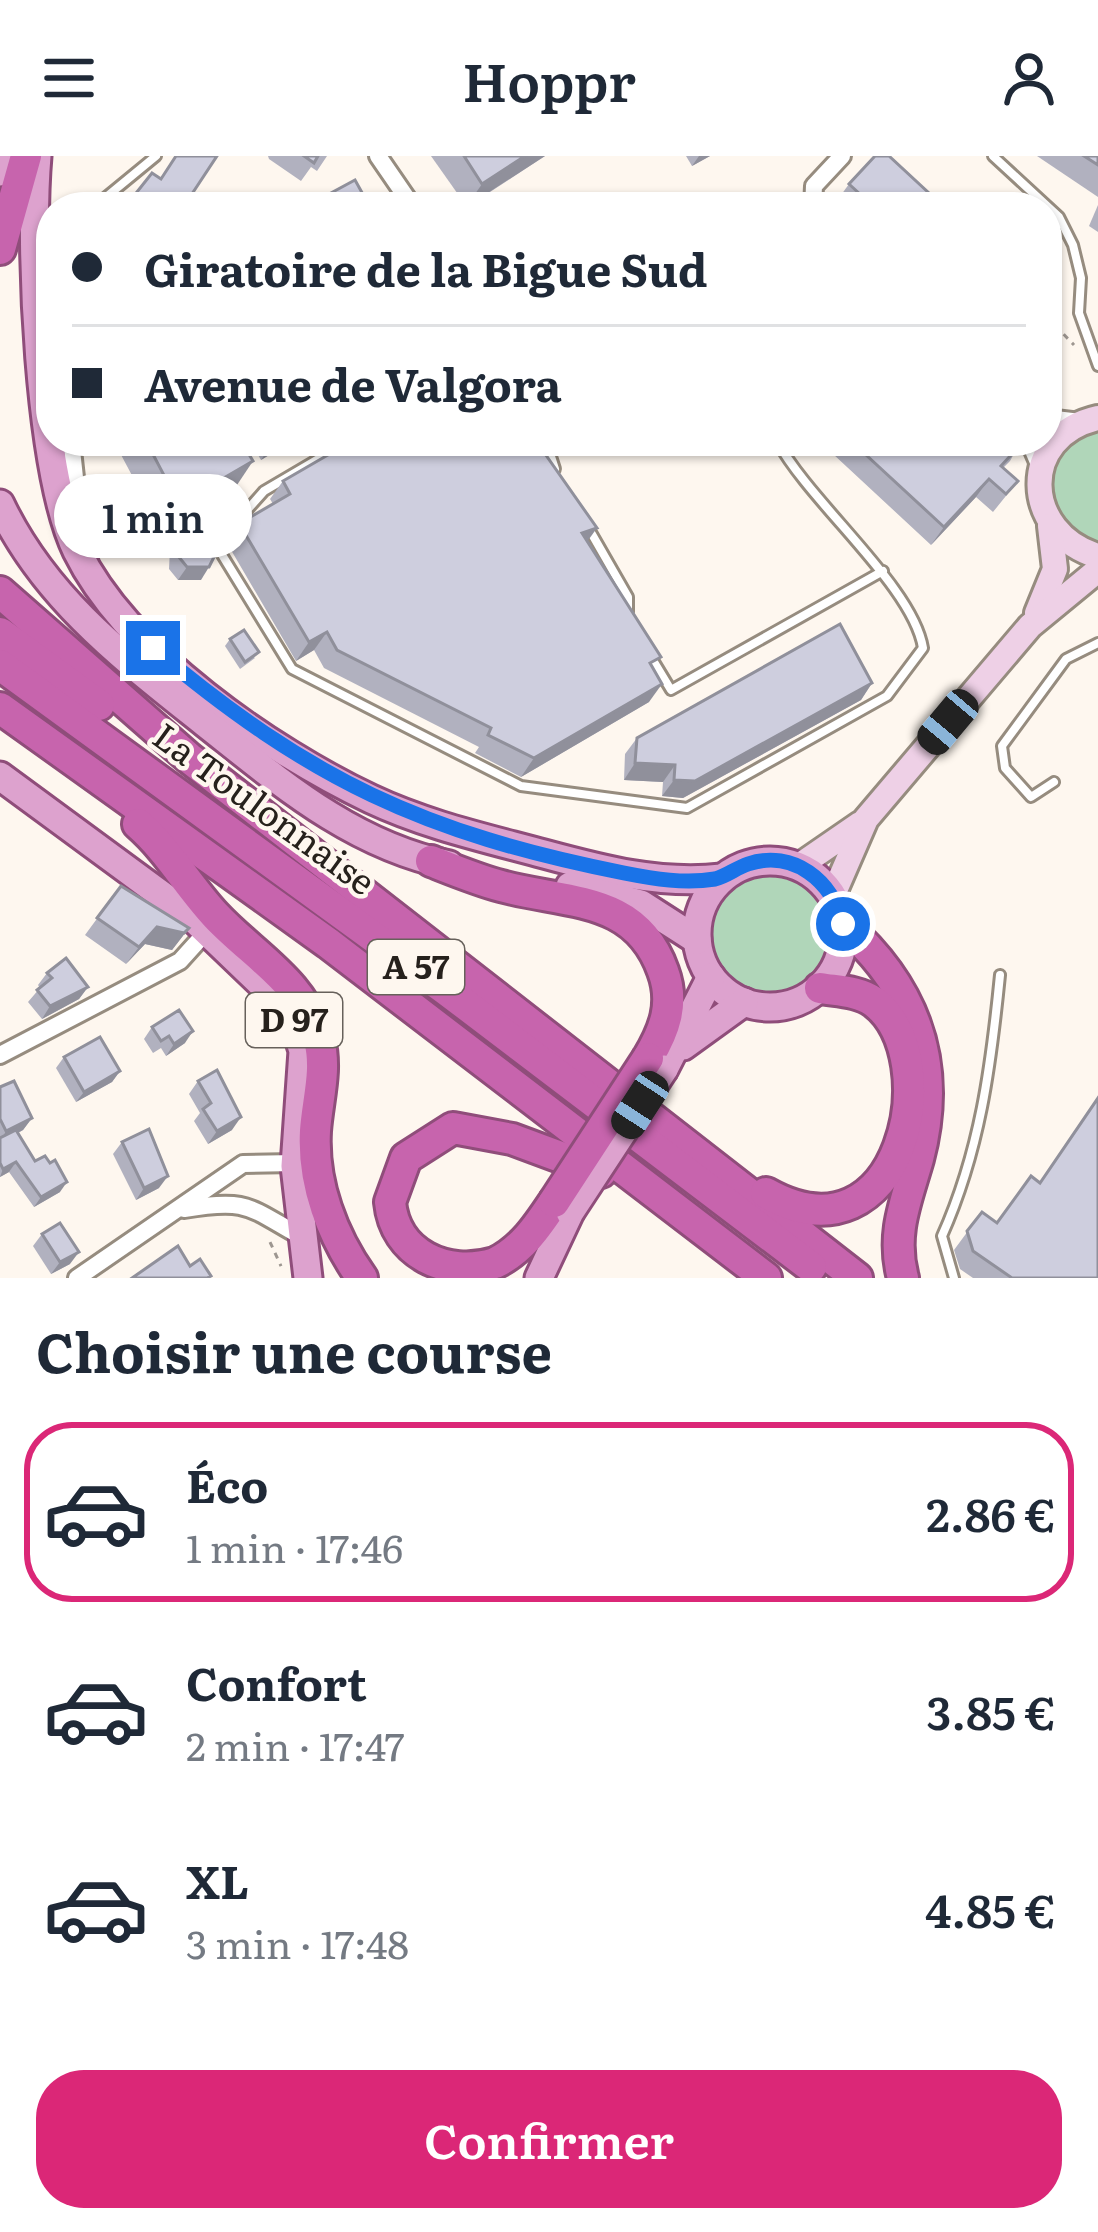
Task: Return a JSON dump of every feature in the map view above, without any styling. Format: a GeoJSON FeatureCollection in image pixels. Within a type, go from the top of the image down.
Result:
{"type":"FeatureCollection","features":[{"type":"Feature","properties":{"kind":"highway"},"geometry":{"type":"LineString","coordinates":[[0,249],[26,156]]}},
{"type":"Feature","properties":{"kind":"highway"},"geometry":{"type":"LineString","coordinates":[[0,592],[189,758],[857,1278]]}},
{"type":"Feature","properties":{"kind":"highway"},"geometry":{"type":"LineString","coordinates":[[0,632],[462,971]]}},
{"type":"Feature","properties":{"kind":"highway","name":"La Toulonnaise"},"geometry":{"type":"LineString","coordinates":[[0,665],[445,988],[826,1278]]}},
{"type":"Feature","properties":{"kind":"highway","name":"La Toulonnaise"},"geometry":{"type":"LineString","coordinates":[[0,708],[328,944],[766,1278]]}},
{"type":"Feature","properties":{"kind":"highway"},"geometry":{"type":"LineString","coordinates":[[29,730],[149,834],[218,918],[303,1001],[321,1046],[315,1135],[321,1187],[337,1237],[362,1278]]}},
{"type":"Feature","properties":{"kind":"highway"},"geometry":{"type":"LineString","coordinates":[[431,861],[501,886],[592,903],[631,921],[657,956],[669,996],[662,1060],[562,1207],[506,1256],[462,1270],[437,1268],[409,1250],[390,1202],[406,1158],[436,1134],[462,1127],[575,1159],[681,1214]]}},
{"type":"Feature","properties":{"kind":"highway"},"geometry":{"type":"LineString","coordinates":[[838,909],[893,975],[923,1038],[926,1116],[899,1218],[903,1278]]}},
{"type":"Feature","properties":{"kind":"highway"},"geometry":{"type":"LineString","coordinates":[[709,1161],[784,1203],[815,1210],[851,1204],[886,1177],[899,1150],[907,1105],[897,1035],[872,1000],[820,988]]}},
{"type":"Feature","properties":{"kind":"main road"},"geometry":{"type":"LineString","coordinates":[[0,172],[4,156]]}},
{"type":"Feature","properties":{"kind":"main road"},"geometry":{"type":"LineString","coordinates":[[37,192],[38,156]]}},
{"type":"Feature","properties":{"kind":"main road"},"geometry":{"type":"LineString","coordinates":[[36,205],[36,266]]}},
{"type":"Feature","properties":{"kind":"main road"},"geometry":{"type":"LineString","coordinates":[[1062,436],[1090,420]]}},
{"type":"Feature","properties":{"kind":"main road"},"geometry":{"type":"LineString","coordinates":[[53,456],[70,534],[99,588],[153,648],[299,760],[413,816],[607,870],[667,880],[722,878]]}},
{"type":"Feature","properties":{"kind":"main road"},"geometry":{"type":"LineString","coordinates":[[1049,456],[1041,469],[1042,507],[1050,525],[1063,540],[1098,556]]}},
{"type":"Feature","properties":{"kind":"main road"},"geometry":{"type":"LineString","coordinates":[[0,504],[57,594],[127,660],[308,804],[357,834],[431,861],[622,897],[660,913],[697,940]]}},
{"type":"Feature","properties":{"kind":"main road"},"geometry":{"type":"LineString","coordinates":[[1030,626],[1055,569],[1050,525]]}},
{"type":"Feature","properties":{"kind":"main road"},"geometry":{"type":"LineString","coordinates":[[866,819],[838,909],[839,959],[820,988],[784,1006],[744,1002],[711,977],[697,940],[702,906],[722,878],[751,862],[799,866],[866,819],[1030,626],[1098,570]]}},
{"type":"Feature","properties":{"kind":"main road","name":"D 97"},"geometry":{"type":"LineString","coordinates":[[0,776],[208,930],[270,987],[298,1028],[303,1063],[296,1163],[308,1278]]}},
{"type":"Feature","properties":{"kind":"main road"},"geometry":{"type":"LineString","coordinates":[[799,866],[838,909]]}},
{"type":"Feature","properties":{"kind":"main road"},"geometry":{"type":"LineString","coordinates":[[662,1060],[711,977]]}},
{"type":"Feature","properties":{"kind":"main road"},"geometry":{"type":"LineString","coordinates":[[662,1060],[744,1002]]}},
{"type":"Feature","properties":{"kind":"main road"},"geometry":{"type":"LineString","coordinates":[[538,1278],[562,1207]]}},
{"type":"Feature","properties":{"kind":"street"},"geometry":{"type":"LineString","coordinates":[[378,156],[402,192]]}},
{"type":"Feature","properties":{"kind":"street"},"geometry":{"type":"LineString","coordinates":[[814,192],[842,156]]}},
{"type":"Feature","properties":{"kind":"street"},"geometry":{"type":"LineString","coordinates":[[72,456],[86,539],[153,648]]}},
{"type":"Feature","properties":{"kind":"street"},"geometry":{"type":"LineString","coordinates":[[1035,456],[1041,469]]}},
{"type":"Feature","properties":{"kind":"street"},"geometry":{"type":"LineString","coordinates":[[0,610],[189,758]]}},
{"type":"Feature","properties":{"kind":"street"},"geometry":{"type":"LineString","coordinates":[[0,1055],[180,961],[208,930]]}},
{"type":"Feature","properties":{"kind":"street"},"geometry":{"type":"LineString","coordinates":[[77,1278],[243,1165],[296,1163]]}},
{"type":"Feature","properties":{"kind":"street"},"geometry":{"type":"LineString","coordinates":[[183,1210],[230,1201],[248,1205],[302,1238]]}},
{"type":"Feature","properties":{"kind":"lane"},"geometry":{"type":"LineString","coordinates":[[112,192],[156,156]]}},
{"type":"Feature","properties":{"kind":"lane"},"geometry":{"type":"LineString","coordinates":[[993,156],[1032,192]]}},
{"type":"Feature","properties":{"kind":"lane"},"geometry":{"type":"LineString","coordinates":[[1062,223],[1081,278],[1079,313],[1098,366]]}},
{"type":"Feature","properties":{"kind":"lane"},"geometry":{"type":"LineString","coordinates":[[324,456],[264,491],[216,545],[292,669],[520,786],[687,808],[887,696],[923,648],[883,571],[808,492],[785,456]]}},
{"type":"Feature","properties":{"kind":"lane"},"geometry":{"type":"LineString","coordinates":[[551,456],[556,472]]}},
{"type":"Feature","properties":{"kind":"lane"},"geometry":{"type":"LineString","coordinates":[[580,513],[628,597],[636,628]]}},
{"type":"Feature","properties":{"kind":"lane"},"geometry":{"type":"LineString","coordinates":[[643,643],[671,690],[883,571]]}},
{"type":"Feature","properties":{"kind":"lane"},"geometry":{"type":"LineString","coordinates":[[1054,782],[1030,797],[1005,768],[1001,746],[1066,659],[1096,644],[1098,655]]}},
{"type":"Feature","properties":{"kind":"lane"},"geometry":{"type":"LineString","coordinates":[[954,1278],[942,1236],[969,1175],[990,1074],[1000,975]]}},
{"type":"Feature","properties":{"kind":"path"},"geometry":{"type":"LineString","coordinates":[[1062,334],[1071,344]]}},
{"type":"Feature","properties":{"kind":"path"},"geometry":{"type":"LineString","coordinates":[[257,1231],[270,1240],[286,1278]]}},
{"type":"Feature","properties":{"kind":"green space"},"geometry":{"type":"Polygon","coordinates":[[[1098,418],[1098,556],[1050,525],[1050,456],[1062,456],[1062,441],[1098,418]]]}},
{"type":"Feature","properties":{"kind":"green space"},"geometry":{"type":"Polygon","coordinates":[[[770,876],[792,881],[811,893],[823,912],[828,934],[823,956],[811,975],[792,987],[770,992],[748,987],[729,975],[717,956],[712,934],[717,912],[729,893],[748,881],[770,876]]]}},
{"type":"Feature","properties":{"kind":"building"},"geometry":{"type":"Polygon","coordinates":[[[176,156],[217,156],[193,192],[137,192],[152,173],[161,179],[176,156]]]}},
{"type":"Feature","properties":{"kind":"building"},"geometry":{"type":"Polygon","coordinates":[[[464,156],[525,156],[482,184],[464,156]]]}},
{"type":"Feature","properties":{"kind":"building"},"geometry":{"type":"Polygon","coordinates":[[[875,156],[889,156],[928,192],[858,192],[849,184],[875,156]]]}},
{"type":"Feature","properties":{"kind":"building"},"geometry":{"type":"Polygon","coordinates":[[[355,180],[362,192],[333,192],[355,180]]]}},
{"type":"Feature","properties":{"kind":"building"},"geometry":{"type":"Polygon","coordinates":[[[154,456],[250,456],[253,461],[179,504],[154,456]]]}},
{"type":"Feature","properties":{"kind":"building"},"geometry":{"type":"Polygon","coordinates":[[[326,456],[547,456],[597,528],[582,533],[661,657],[650,663],[662,684],[534,758],[488,735],[491,728],[337,650],[327,632],[309,642],[244,532],[247,519],[290,494],[283,481],[326,456]]]}},
{"type":"Feature","properties":{"kind":"building"},"geometry":{"type":"Polygon","coordinates":[[[867,456],[1010,456],[1001,466],[1018,481],[1006,494],[989,479],[944,527],[867,456]]]}},
{"type":"Feature","properties":{"kind":"building"},"geometry":{"type":"Polygon","coordinates":[[[172,522],[205,529],[221,543],[209,567],[187,567],[178,556],[179,535],[172,522]]]}},
{"type":"Feature","properties":{"kind":"building"},"geometry":{"type":"Polygon","coordinates":[[[840,624],[872,683],[695,781],[674,780],[675,765],[635,763],[637,738],[840,624]]]}},
{"type":"Feature","properties":{"kind":"building"},"geometry":{"type":"Polygon","coordinates":[[[244,630],[259,652],[245,662],[230,639],[244,630]]]}},
{"type":"Feature","properties":{"kind":"building"},"geometry":{"type":"Polygon","coordinates":[[[121,886],[189,928],[184,933],[157,927],[139,947],[97,918],[121,886]]]}},
{"type":"Feature","properties":{"kind":"building"},"geometry":{"type":"Polygon","coordinates":[[[66,958],[88,987],[50,1006],[37,990],[52,978],[47,973],[66,958]]]}},
{"type":"Feature","properties":{"kind":"building"},"geometry":{"type":"Polygon","coordinates":[[[179,1010],[193,1031],[174,1044],[169,1036],[161,1041],[152,1027],[179,1010]]]}},
{"type":"Feature","properties":{"kind":"building"},"geometry":{"type":"Polygon","coordinates":[[[100,1037],[120,1071],[84,1092],[64,1057],[100,1037]]]}},
{"type":"Feature","properties":{"kind":"building"},"geometry":{"type":"Polygon","coordinates":[[[217,1070],[241,1117],[217,1131],[203,1109],[211,1103],[198,1081],[217,1070]]]}},
{"type":"Feature","properties":{"kind":"building"},"geometry":{"type":"Polygon","coordinates":[[[14,1081],[32,1118],[6,1131],[0,1119],[0,1087],[14,1081]]]}},
{"type":"Feature","properties":{"kind":"building"},"geometry":{"type":"Polygon","coordinates":[[[1098,1098],[1098,1278],[1012,1278],[973,1251],[967,1231],[982,1212],[997,1223],[1031,1176],[1040,1183],[1098,1098]]]}},
{"type":"Feature","properties":{"kind":"building"},"geometry":{"type":"Polygon","coordinates":[[[149,1129],[168,1176],[144,1188],[122,1142],[149,1129]]]}},
{"type":"Feature","properties":{"kind":"building"},"geometry":{"type":"Polygon","coordinates":[[[16,1130],[35,1161],[45,1156],[50,1163],[55,1160],[67,1182],[41,1197],[16,1162],[3,1169],[0,1138],[16,1130]]]}},
{"type":"Feature","properties":{"kind":"building"},"geometry":{"type":"Polygon","coordinates":[[[60,1223],[79,1252],[60,1262],[42,1234],[60,1223]]]}},
{"type":"Feature","properties":{"kind":"building"},"geometry":{"type":"Polygon","coordinates":[[[178,1246],[190,1266],[200,1259],[211,1276],[132,1278],[178,1246]]]}},
{"type":"Feature","properties":{"kind":"route"},"geometry":{"type":"LineString","coordinates":[[153,648],[299,760],[413,816],[643,877],[722,878],[751,862],[784,861],[818,878],[833,895],[843,924]]}}]}
